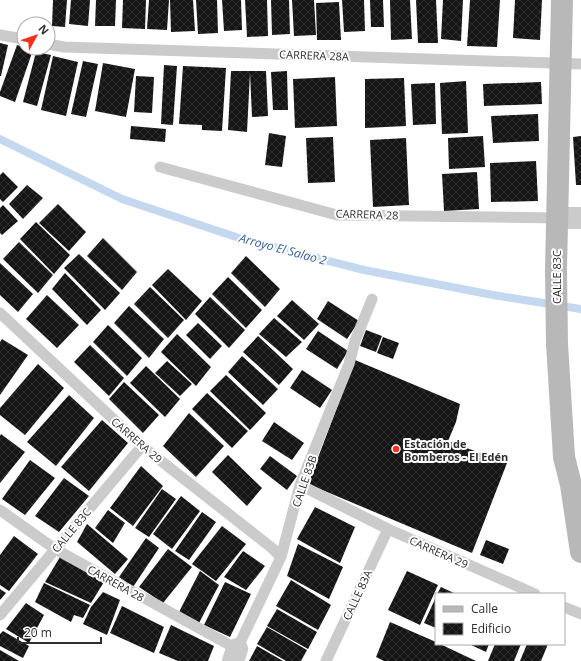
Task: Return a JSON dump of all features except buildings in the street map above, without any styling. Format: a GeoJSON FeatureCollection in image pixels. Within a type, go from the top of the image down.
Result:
{"type":"FeatureCollection","features":[{"type":"Feature","properties":{"kind":"street","name":"CALLE 83C"},"geometry":{"type":"LineString","coordinates":[[562,0],[571,64],[557,218],[557,344],[564,457],[571,485],[581,552]]}},
{"type":"Feature","properties":{"kind":"street","name":"CARRERA 28"},"geometry":{"type":"LineString","coordinates":[[557,218],[581,218]]}},
{"type":"Feature","properties":{"kind":"lane"},"geometry":{"type":"LineString","coordinates":[[0,35],[16,38]]}},
{"type":"Feature","properties":{"kind":"lane","name":"CARRERA 28A"},"geometry":{"type":"LineString","coordinates":[[56,46],[64,47],[571,64]]}},
{"type":"Feature","properties":{"kind":"lane","name":"CARRERA 28"},"geometry":{"type":"LineString","coordinates":[[160,167],[337,215],[557,218]]}},
{"type":"Feature","properties":{"kind":"lane","name":"CALLE 83B"},"geometry":{"type":"LineString","coordinates":[[235,655],[281,558],[300,485],[349,364],[355,342],[372,299]]}},
{"type":"Feature","properties":{"kind":"lane","name":"CARRERA 29"},"geometry":{"type":"LineString","coordinates":[[0,313],[142,446],[272,548],[281,558]]}},
{"type":"Feature","properties":{"kind":"lane","name":"CALLE 83C"},"geometry":{"type":"LineString","coordinates":[[0,615],[142,446]]}},
{"type":"Feature","properties":{"kind":"lane","name":"CARRERA 29"},"geometry":{"type":"LineString","coordinates":[[300,485],[388,529],[533,593]]}},
{"type":"Feature","properties":{"kind":"lane","name":"CARRERA 28"},"geometry":{"type":"LineString","coordinates":[[0,510],[55,549],[235,655]]}},
{"type":"Feature","properties":{"kind":"lane","name":"CALLE 83A"},"geometry":{"type":"LineString","coordinates":[[326,661],[388,529]]}},
{"type":"Feature","properties":{"kind":"lane"},"geometry":{"type":"LineString","coordinates":[[565,607],[581,614]]}},
{"type":"Feature","properties":{"kind":"waterway","name":"Arroyo El Salao 2"},"geometry":{"type":"LineString","coordinates":[[0,139],[122,199],[239,238],[364,270],[493,295],[581,309]]}},
{"type":"Feature","properties":{"kind":"place","name":"Estación de Bomberos - El Edén"},"geometry":{"type":"Point","coordinates":[396,449]}}]}
